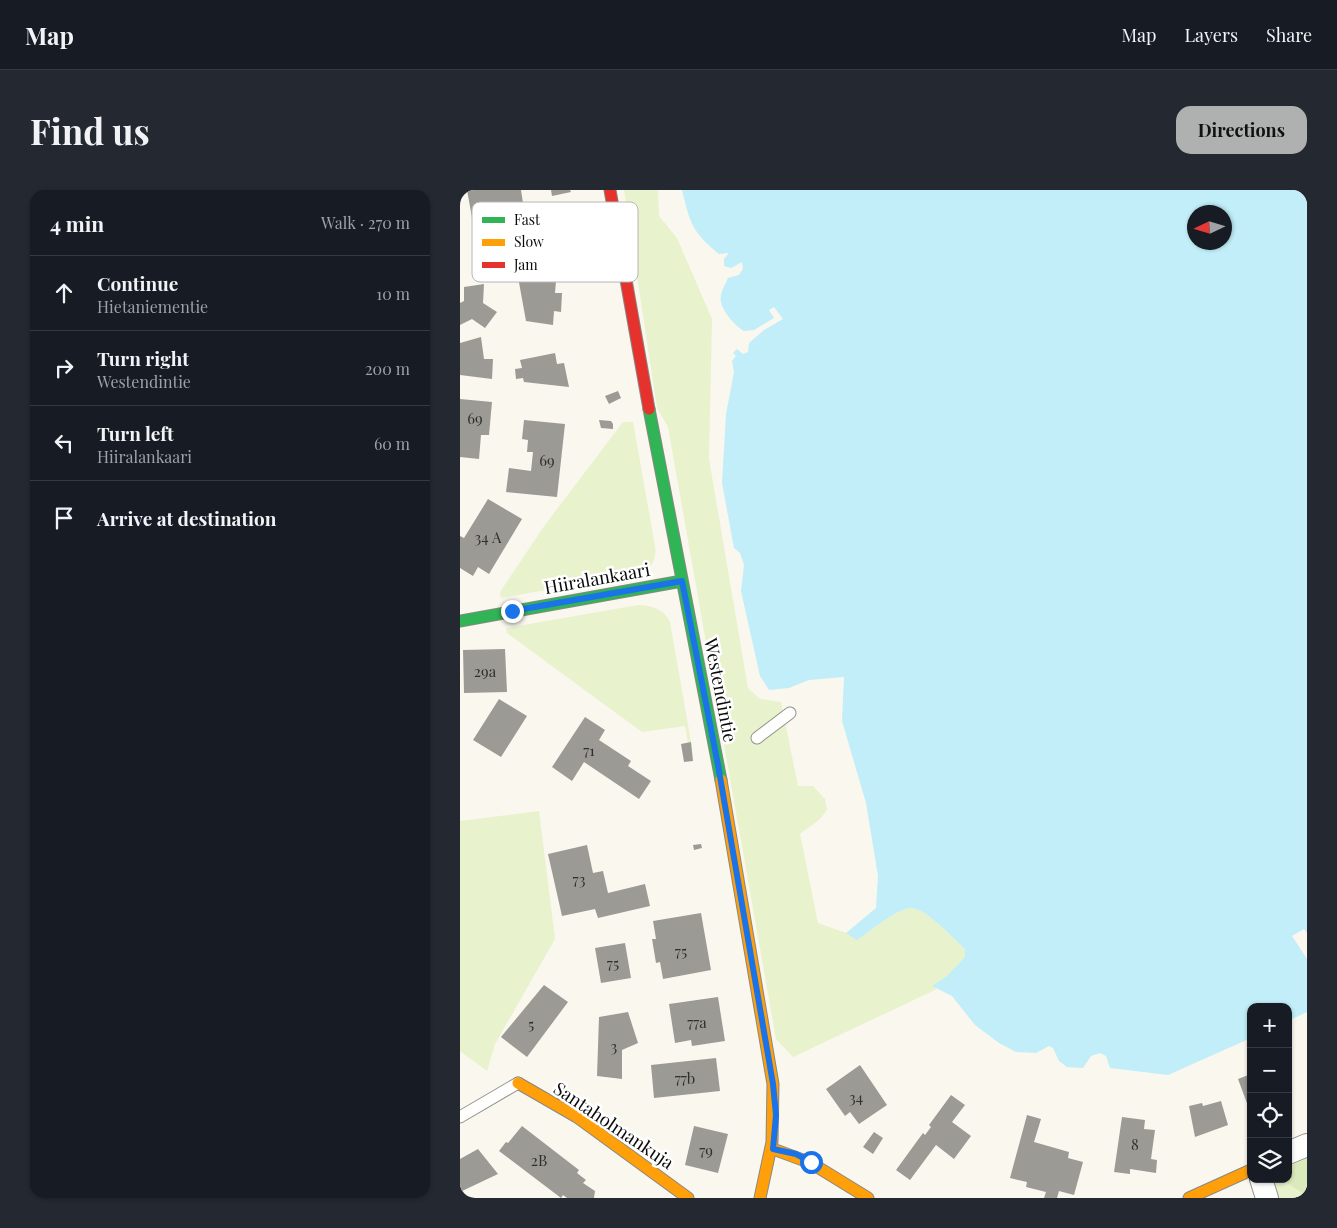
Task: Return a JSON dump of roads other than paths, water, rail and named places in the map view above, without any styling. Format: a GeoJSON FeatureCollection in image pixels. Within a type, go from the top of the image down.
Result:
{"type":"FeatureCollection","features":[{"type":"Feature","properties":{"kind":"street","name":"Westendintie"},"geometry":{"type":"LineString","coordinates":[[626,282],[647,400],[718,765],[773,1084],[776,1115],[773,1149],[760,1198]]}},
{"type":"Feature","properties":{"kind":"street","name":"Hiiralankaari"},"geometry":{"type":"LineString","coordinates":[[460,621],[682,581]]}},
{"type":"Feature","properties":{"kind":"street","name":"Santaholmankuja"},"geometry":{"type":"LineString","coordinates":[[518,1083],[577,1117],[688,1198]]}},
{"type":"Feature","properties":{"kind":"street"},"geometry":{"type":"LineString","coordinates":[[1292,1151],[1307,1144]]}},
{"type":"Feature","properties":{"kind":"street"},"geometry":{"type":"LineString","coordinates":[[773,1149],[796,1154],[868,1198]]}},
{"type":"Feature","properties":{"kind":"street"},"geometry":{"type":"LineString","coordinates":[[1189,1198],[1247,1172]]}},
{"type":"Feature","properties":{"kind":"street"},"geometry":{"type":"LineString","coordinates":[[1262,1183],[1267,1198]]}},
{"type":"Feature","properties":{"kind":"lane"},"geometry":{"type":"LineString","coordinates":[[758,738],[790,713]]}},
{"type":"Feature","properties":{"kind":"lane"},"geometry":{"type":"LineString","coordinates":[[460,1117],[518,1083]]}},
{"type":"Feature","properties":{"kind":"water"},"geometry":{"type":"Polygon","coordinates":[[[682,190],[1307,190],[1307,933],[1304,929],[1292,936],[1307,959],[1307,1012],[1292,1019],[1292,1003],[1247,1003],[1247,1040],[1168,1075],[1110,1068],[1106,1056],[1100,1053],[1091,1056],[1083,1068],[1067,1067],[1059,1061],[1053,1048],[1049,1046],[1036,1053],[1016,1052],[999,1043],[975,1025],[952,996],[932,986],[947,976],[965,957],[965,949],[939,924],[923,913],[916,909],[904,909],[857,940],[846,933],[876,908],[878,876],[866,803],[842,721],[844,677],[809,680],[789,688],[769,690],[760,676],[741,591],[744,565],[740,553],[734,548],[722,483],[726,414],[734,372],[732,361],[736,356],[733,353],[737,349],[743,354],[748,352],[749,343],[764,330],[783,319],[774,307],[769,310],[774,318],[754,330],[744,331],[737,326],[724,310],[721,296],[728,278],[739,275],[743,269],[742,262],[731,268],[724,266],[724,259],[729,253],[719,254],[698,233],[690,219],[682,190]]]}}]}
